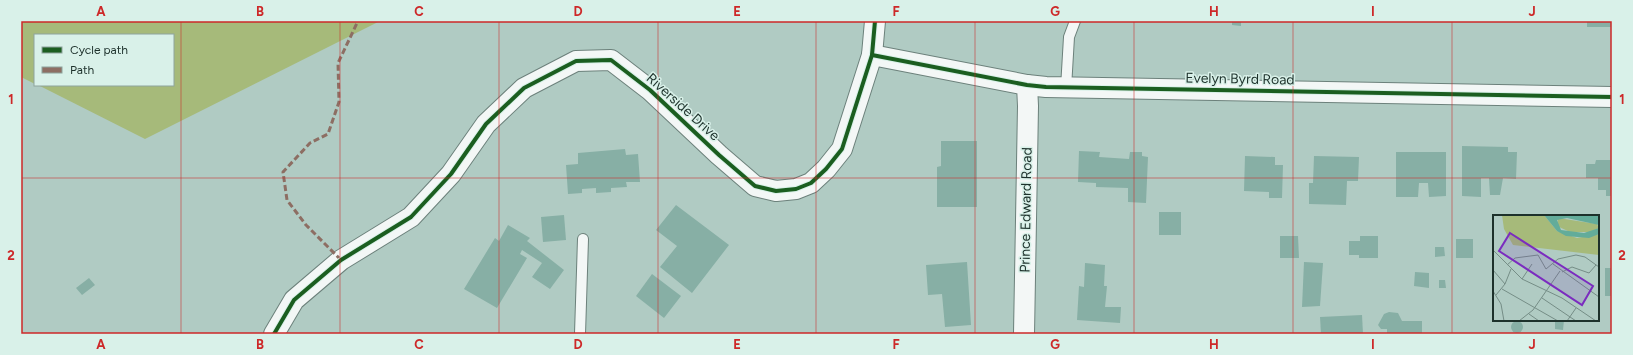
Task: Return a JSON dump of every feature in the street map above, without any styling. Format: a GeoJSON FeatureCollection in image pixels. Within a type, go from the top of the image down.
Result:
{"type":"FeatureCollection","features":[{"type":"Feature","properties":{"kind":"street","name":"Riverside Drive"},"geometry":{"type":"LineString","coordinates":[[274,334],[294,300],[341,260],[411,217],[451,174],[486,124],[524,88],[576,61],[611,60],[650,90],[719,155],[755,186],[776,191],[796,189],[811,183],[826,169],[842,149],[872,55],[875,21]]}},
{"type":"Feature","properties":{"kind":"street","name":"Evelyn Byrd Road"},"geometry":{"type":"LineString","coordinates":[[872,55],[1027,86],[1066,88],[1612,97]]}},
{"type":"Feature","properties":{"kind":"street","name":"Prince Edward Road"},"geometry":{"type":"LineString","coordinates":[[1024,334],[1028,106],[1027,86]]}},
{"type":"Feature","properties":{"kind":"lane"},"geometry":{"type":"LineString","coordinates":[[1066,88],[1069,37],[1075,21]]}},
{"type":"Feature","properties":{"kind":"lane"},"geometry":{"type":"LineString","coordinates":[[580,334],[583,239]]}},
{"type":"Feature","properties":{"kind":"green space"},"geometry":{"type":"Polygon","coordinates":[[[21,21],[380,21],[145,139],[40,86],[174,86],[174,34],[34,34],[34,84],[21,77],[21,21]]]}},
{"type":"Feature","properties":{"kind":"building"},"geometry":{"type":"Polygon","coordinates":[[[1232,21],[1241,21],[1241,26],[1232,25],[1232,21]]]}},
{"type":"Feature","properties":{"kind":"building"},"geometry":{"type":"Polygon","coordinates":[[[1587,21],[1612,21],[1612,27],[1587,27],[1587,21]]]}},
{"type":"Feature","properties":{"kind":"building"},"geometry":{"type":"Polygon","coordinates":[[[941,141],[977,141],[977,207],[937,207],[937,167],[941,166],[941,141]]]}},
{"type":"Feature","properties":{"kind":"building"},"geometry":{"type":"Polygon","coordinates":[[[1462,146],[1508,147],[1508,152],[1517,152],[1516,179],[1503,178],[1500,195],[1490,195],[1489,178],[1481,178],[1481,197],[1462,196],[1462,146]]]}},
{"type":"Feature","properties":{"kind":"building"},"geometry":{"type":"Polygon","coordinates":[[[625,149],[626,155],[638,154],[640,182],[626,182],[627,187],[611,188],[611,192],[596,193],[596,188],[582,189],[582,193],[568,194],[566,165],[578,164],[578,153],[625,149]]]}},
{"type":"Feature","properties":{"kind":"building"},"geometry":{"type":"Polygon","coordinates":[[[1079,151],[1100,152],[1099,157],[1129,159],[1130,152],[1142,152],[1142,156],[1148,157],[1146,203],[1128,202],[1128,188],[1096,187],[1096,183],[1078,182],[1079,151]]]}},
{"type":"Feature","properties":{"kind":"building"},"geometry":{"type":"Polygon","coordinates":[[[1396,152],[1446,152],[1446,196],[1429,197],[1428,183],[1419,183],[1418,197],[1396,197],[1396,152]]]}},
{"type":"Feature","properties":{"kind":"building"},"geometry":{"type":"Polygon","coordinates":[[[1245,156],[1275,157],[1275,165],[1283,165],[1282,198],[1269,198],[1269,192],[1244,191],[1245,156]]]}},
{"type":"Feature","properties":{"kind":"building"},"geometry":{"type":"Polygon","coordinates":[[[1314,156],[1359,157],[1358,181],[1347,181],[1346,205],[1309,204],[1309,183],[1313,183],[1314,156]]]}},
{"type":"Feature","properties":{"kind":"building"},"geometry":{"type":"Polygon","coordinates":[[[1596,160],[1612,160],[1612,196],[1606,196],[1606,190],[1598,190],[1598,178],[1586,178],[1586,164],[1595,164],[1596,160]]]}},
{"type":"Feature","properties":{"kind":"building"},"geometry":{"type":"Polygon","coordinates":[[[676,205],[729,245],[692,293],[660,267],[677,246],[656,230],[676,205]]]}},
{"type":"Feature","properties":{"kind":"building"},"geometry":{"type":"Polygon","coordinates":[[[1159,212],[1181,212],[1181,235],[1159,235],[1159,212]]]}},
{"type":"Feature","properties":{"kind":"building"},"geometry":{"type":"Polygon","coordinates":[[[564,215],[566,240],[543,242],[541,217],[564,215]]]}},
{"type":"Feature","properties":{"kind":"building"},"geometry":{"type":"Polygon","coordinates":[[[508,225],[530,238],[527,241],[564,270],[550,289],[532,277],[542,263],[522,250],[520,254],[527,258],[497,308],[464,289],[495,238],[499,241],[508,225]]]}},
{"type":"Feature","properties":{"kind":"building"},"geometry":{"type":"Polygon","coordinates":[[[1280,236],[1298,236],[1299,258],[1280,258],[1280,236]]]}},
{"type":"Feature","properties":{"kind":"building"},"geometry":{"type":"Polygon","coordinates":[[[1360,236],[1378,236],[1378,258],[1359,258],[1359,255],[1349,255],[1349,241],[1360,241],[1360,236]]]}},
{"type":"Feature","properties":{"kind":"building"},"geometry":{"type":"Polygon","coordinates":[[[1456,239],[1473,239],[1473,258],[1456,258],[1456,239]]]}},
{"type":"Feature","properties":{"kind":"building"},"geometry":{"type":"Polygon","coordinates":[[[1435,247],[1444,247],[1445,256],[1435,257],[1435,247]]]}},
{"type":"Feature","properties":{"kind":"building"},"geometry":{"type":"Polygon","coordinates":[[[967,262],[971,325],[945,327],[942,294],[928,295],[926,265],[967,262]]]}},
{"type":"Feature","properties":{"kind":"building"},"geometry":{"type":"Polygon","coordinates":[[[1304,262],[1323,263],[1320,306],[1302,307],[1304,262]]]}},
{"type":"Feature","properties":{"kind":"building"},"geometry":{"type":"Polygon","coordinates":[[[1085,263],[1105,265],[1104,286],[1107,286],[1105,307],[1121,307],[1120,323],[1077,320],[1079,286],[1084,287],[1085,263]]]}},
{"type":"Feature","properties":{"kind":"building"},"geometry":{"type":"Polygon","coordinates":[[[1605,268],[1612,268],[1612,296],[1605,296],[1605,268]]]}},
{"type":"Feature","properties":{"kind":"building"},"geometry":{"type":"Polygon","coordinates":[[[1415,272],[1429,273],[1429,288],[1414,286],[1415,272]]]}},
{"type":"Feature","properties":{"kind":"building"},"geometry":{"type":"Polygon","coordinates":[[[652,274],[681,296],[664,318],[636,296],[652,274]]]}},
{"type":"Feature","properties":{"kind":"building"},"geometry":{"type":"Polygon","coordinates":[[[89,278],[95,285],[82,295],[76,288],[89,278]]]}},
{"type":"Feature","properties":{"kind":"building"},"geometry":{"type":"Polygon","coordinates":[[[1439,280],[1445,280],[1446,288],[1439,288],[1439,280]]]}},
{"type":"Feature","properties":{"kind":"building"},"geometry":{"type":"Polygon","coordinates":[[[1389,312],[1398,313],[1402,321],[1422,321],[1422,334],[1387,334],[1387,329],[1381,329],[1378,325],[1384,314],[1389,312]]]}},
{"type":"Feature","properties":{"kind":"building"},"geometry":{"type":"Polygon","coordinates":[[[1362,315],[1363,334],[1321,334],[1320,317],[1362,315]]]}},
{"type":"Feature","properties":{"kind":"building"},"geometry":{"type":"Polygon","coordinates":[[[1517,321],[1521,323],[1523,327],[1521,331],[1517,333],[1513,331],[1511,327],[1513,323],[1517,321]]]}},
{"type":"Feature","properties":{"kind":"building"},"geometry":{"type":"Polygon","coordinates":[[[1555,321],[1564,321],[1563,330],[1555,329],[1555,321]]]}},
{"type":"Feature","properties":{"kind":"marked path"},"geometry":{"type":"LineString","coordinates":[[341,260],[306,225],[287,200],[283,172],[310,143],[328,134],[339,102],[338,63],[358,21]]}},
{"type":"Feature","properties":{"kind":"cycle path"},"geometry":{"type":"LineString","coordinates":[[274,334],[294,300],[341,260],[411,217],[451,174],[486,124],[524,88],[576,61],[611,60],[650,90],[719,155],[755,186],[776,191],[796,189],[811,183],[826,169],[842,149],[872,55],[875,21]]}},
{"type":"Feature","properties":{"kind":"cycle path"},"geometry":{"type":"LineString","coordinates":[[872,55],[1027,85],[1046,87],[1612,97]]}}]}
